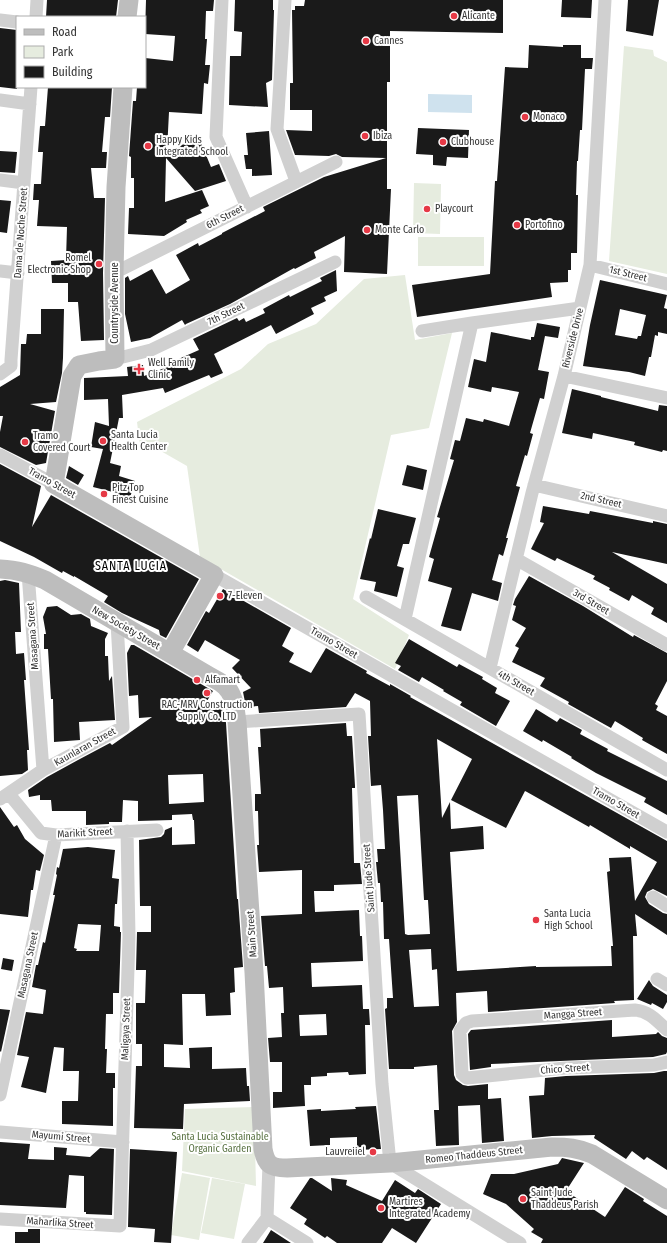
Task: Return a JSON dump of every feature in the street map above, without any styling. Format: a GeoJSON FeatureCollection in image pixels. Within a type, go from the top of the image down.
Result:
{"type":"FeatureCollection","features":[{"type":"Feature","properties":{"kind":"street"},"geometry":{"type":"LineString","coordinates":[[36,16],[38,0]]}},
{"type":"Feature","properties":{"kind":"street"},"geometry":{"type":"LineString","coordinates":[[128,16],[129,0]]}},
{"type":"Feature","properties":{"kind":"street"},"geometry":{"type":"LineString","coordinates":[[222,0],[216,137],[246,207]]}},
{"type":"Feature","properties":{"kind":"street"},"geometry":{"type":"LineString","coordinates":[[284,0],[277,129],[296,181]]}},
{"type":"Feature","properties":{"kind":"street","name":"Riverside Drive"},"geometry":{"type":"LineString","coordinates":[[490,668],[534,484],[564,376],[590,265],[605,0]]}},
{"type":"Feature","properties":{"kind":"street"},"geometry":{"type":"LineString","coordinates":[[0,20],[16,22]]}},
{"type":"Feature","properties":{"kind":"street","name":"Dama de Noche Street"},"geometry":{"type":"LineString","coordinates":[[0,374],[11,366],[31,88]]}},
{"type":"Feature","properties":{"kind":"street","name":"Countryside Avenue"},"geometry":{"type":"LineString","coordinates":[[116,360],[114,273],[116,187],[123,88]]}},
{"type":"Feature","properties":{"kind":"street"},"geometry":{"type":"LineString","coordinates":[[0,100],[30,104]]}},
{"type":"Feature","properties":{"kind":"street","name":"6th Street"},"geometry":{"type":"LineString","coordinates":[[114,273],[336,162]]}},
{"type":"Feature","properties":{"kind":"street"},"geometry":{"type":"LineString","coordinates":[[0,180],[24,183]]}},
{"type":"Feature","properties":{"kind":"street","name":"7th Street"},"geometry":{"type":"LineString","coordinates":[[116,360],[151,350],[335,262]]}},
{"type":"Feature","properties":{"kind":"street","name":"1st Street"},"geometry":{"type":"LineString","coordinates":[[590,265],[667,284]]}},
{"type":"Feature","properties":{"kind":"street"},"geometry":{"type":"LineString","coordinates":[[0,271],[18,273]]}},
{"type":"Feature","properties":{"kind":"street"},"geometry":{"type":"LineString","coordinates":[[422,331],[580,308]]}},
{"type":"Feature","properties":{"kind":"street"},"geometry":{"type":"LineString","coordinates":[[405,619],[472,323]]}},
{"type":"Feature","properties":{"kind":"street"},"geometry":{"type":"LineString","coordinates":[[54,484],[72,376],[79,365],[99,361],[116,360]]}},
{"type":"Feature","properties":{"kind":"street"},"geometry":{"type":"LineString","coordinates":[[564,376],[667,398]]}},
{"type":"Feature","properties":{"kind":"street","name":"Tramo Street"},"geometry":{"type":"LineString","coordinates":[[0,455],[54,484],[667,832]]}},
{"type":"Feature","properties":{"kind":"street","name":"2nd Street"},"geometry":{"type":"LineString","coordinates":[[534,484],[667,516]]}},
{"type":"Feature","properties":{"kind":"street","name":"3rd Street"},"geometry":{"type":"LineString","coordinates":[[516,559],[667,645]]}},
{"type":"Feature","properties":{"kind":"street","name":"New Society Street"},"geometry":{"type":"LineString","coordinates":[[0,569],[16,570],[45,580],[170,653],[214,575]]}},
{"type":"Feature","properties":{"kind":"street","name":"Masagana Street"},"geometry":{"type":"LineString","coordinates":[[28,573],[43,770]]}},
{"type":"Feature","properties":{"kind":"street","name":"4th Street"},"geometry":{"type":"LineString","coordinates":[[366,597],[667,770]]}},
{"type":"Feature","properties":{"kind":"street","name":"Kaunlaran Street"},"geometry":{"type":"LineString","coordinates":[[4,796],[43,770],[123,726],[117,623]]}},
{"type":"Feature","properties":{"kind":"street","name":"Main Street"},"geometry":{"type":"LineString","coordinates":[[170,653],[225,686],[230,692],[234,701],[237,722],[254,972],[263,1149],[268,1164],[267,1218]]}},
{"type":"Feature","properties":{"kind":"street","name":"Saint Jude Street"},"geometry":{"type":"LineString","coordinates":[[237,722],[358,714],[382,1084],[390,1163]]}},
{"type":"Feature","properties":{"kind":"street","name":"Marikit Street"},"geometry":{"type":"LineString","coordinates":[[4,796],[41,833],[56,835],[157,830]]}},
{"type":"Feature","properties":{"kind":"street","name":"Maligaya Street"},"geometry":{"type":"LineString","coordinates":[[120,1226],[129,936],[128,831]]}},
{"type":"Feature","properties":{"kind":"street","name":"Masagana Street"},"geometry":{"type":"LineString","coordinates":[[0,1095],[56,835]]}},
{"type":"Feature","properties":{"kind":"street"},"geometry":{"type":"LineString","coordinates":[[653,897],[667,906]]}},
{"type":"Feature","properties":{"kind":"street","name":"Mangga Street"},"geometry":{"type":"LineString","coordinates":[[464,1076],[460,1031],[466,1023],[472,1021],[635,1010],[643,1011],[651,1015],[667,1030]]}},
{"type":"Feature","properties":{"kind":"street","name":"Chico Street"},"geometry":{"type":"LineString","coordinates":[[464,1076],[467,1078],[565,1068],[654,1065],[667,1062]]}},
{"type":"Feature","properties":{"kind":"street","name":"Mayumi Street"},"geometry":{"type":"LineString","coordinates":[[0,1132],[123,1142]]}},
{"type":"Feature","properties":{"kind":"street","name":"Romeo Thaddeus Street"},"geometry":{"type":"LineString","coordinates":[[268,1164],[276,1168],[287,1168],[390,1163],[552,1147],[568,1147],[580,1149],[592,1154],[667,1200]]}},
{"type":"Feature","properties":{"kind":"street"},"geometry":{"type":"LineString","coordinates":[[390,1163],[520,1243]]}},
{"type":"Feature","properties":{"kind":"street"},"geometry":{"type":"LineString","coordinates":[[248,1243],[267,1218],[307,1243]]}},
{"type":"Feature","properties":{"kind":"street","name":"Maharlika Street"},"geometry":{"type":"LineString","coordinates":[[0,1219],[120,1226]]}},
{"type":"Feature","properties":{"kind":"green space"},"geometry":{"type":"Polygon","coordinates":[[[624,46],[653,50],[654,56],[667,62],[667,274],[609,261],[624,46]]]}},
{"type":"Feature","properties":{"kind":"green space","name":"Playcourt"},"geometry":{"type":"Polygon","coordinates":[[[414,183],[441,184],[440,234],[413,233],[414,183]]]}},
{"type":"Feature","properties":{"kind":"green space"},"geometry":{"type":"Polygon","coordinates":[[[418,237],[484,237],[484,266],[418,266],[418,237]]]}},
{"type":"Feature","properties":{"kind":"green space"},"geometry":{"type":"Polygon","coordinates":[[[405,275],[415,340],[452,333],[429,428],[391,435],[353,599],[409,635],[395,669],[200,557],[187,466],[159,450],[140,446],[137,422],[241,369],[268,344],[316,324],[364,279],[405,275]]]}},
{"type":"Feature","properties":{"kind":"green space","name":"Santa Lucia Sustainable Organic Garden"},"geometry":{"type":"Polygon","coordinates":[[[254,1107],[256,1186],[182,1171],[185,1109],[254,1107]]]}},
{"type":"Feature","properties":{"kind":"green space"},"geometry":{"type":"Polygon","coordinates":[[[182,1173],[210,1178],[199,1240],[171,1235],[182,1173]]]}},
{"type":"Feature","properties":{"kind":"green space"},"geometry":{"type":"Polygon","coordinates":[[[212,1178],[245,1184],[234,1239],[201,1233],[212,1178]]]}},
{"type":"Feature","properties":{"kind":"water"},"geometry":{"type":"Polygon","coordinates":[[[428,94],[472,95],[472,113],[428,112],[428,94]]]}},
{"type":"Feature","properties":{"kind":"building"},"geometry":{"type":"Polygon","coordinates":[[[47,0],[118,0],[116,16],[46,16],[47,0]]]}},
{"type":"Feature","properties":{"kind":"building"},"geometry":{"type":"Polygon","coordinates":[[[146,0],[214,0],[213,11],[206,11],[205,39],[207,39],[205,65],[210,65],[208,84],[204,83],[202,114],[169,112],[167,151],[199,138],[211,167],[219,164],[226,181],[195,191],[166,158],[165,202],[202,190],[209,206],[200,210],[202,213],[186,220],[187,222],[164,236],[128,234],[129,208],[134,208],[134,178],[131,178],[131,157],[129,156],[133,101],[136,101],[137,88],[146,88],[146,58],[173,61],[175,36],[146,34],[146,0]]]}},
{"type":"Feature","properties":{"kind":"building"},"geometry":{"type":"Polygon","coordinates":[[[235,0],[273,0],[272,80],[266,83],[268,107],[229,105],[230,56],[241,56],[242,32],[234,31],[235,0]]]}},
{"type":"Feature","properties":{"kind":"building"},"geometry":{"type":"Polygon","coordinates":[[[305,0],[503,0],[503,33],[390,31],[390,82],[387,82],[387,189],[391,189],[387,274],[344,272],[345,236],[314,252],[316,258],[295,269],[294,268],[230,304],[185,325],[182,320],[150,338],[131,342],[125,314],[125,278],[128,276],[130,281],[152,269],[166,294],[190,280],[176,255],[198,243],[199,246],[222,234],[265,211],[263,207],[324,177],[386,158],[342,157],[336,154],[329,156],[295,155],[286,130],[312,131],[312,110],[290,110],[290,83],[293,83],[292,10],[295,10],[295,6],[304,6],[305,0]]]}},
{"type":"Feature","properties":{"kind":"building"},"geometry":{"type":"Polygon","coordinates":[[[562,0],[592,0],[591,18],[561,17],[562,0]]]}},
{"type":"Feature","properties":{"kind":"building"},"geometry":{"type":"Polygon","coordinates":[[[628,0],[659,0],[653,36],[626,31],[628,0]]]}},
{"type":"Feature","properties":{"kind":"building"},"geometry":{"type":"Polygon","coordinates":[[[0,28],[16,30],[17,89],[0,87],[0,28]]]}},
{"type":"Feature","properties":{"kind":"building"},"geometry":{"type":"Polygon","coordinates":[[[529,45],[563,47],[563,45],[581,45],[581,58],[593,58],[592,69],[585,69],[582,130],[580,130],[577,161],[577,253],[571,253],[571,270],[568,270],[568,282],[550,283],[552,297],[417,317],[412,285],[490,274],[495,181],[497,181],[505,67],[528,68],[529,45]]]}},
{"type":"Feature","properties":{"kind":"building"},"geometry":{"type":"Polygon","coordinates":[[[48,88],[112,88],[110,117],[105,117],[102,152],[107,152],[106,168],[91,168],[94,198],[105,198],[103,273],[104,340],[81,341],[78,302],[68,302],[68,283],[52,283],[51,261],[66,260],[67,227],[37,226],[39,200],[33,200],[34,184],[41,184],[43,152],[38,152],[40,126],[45,126],[48,88]]]}},
{"type":"Feature","properties":{"kind":"building","name":"Clubhouse"},"geometry":{"type":"Polygon","coordinates":[[[418,128],[469,130],[468,158],[447,157],[446,166],[433,165],[433,155],[416,154],[418,128]]]}},
{"type":"Feature","properties":{"kind":"building"},"geometry":{"type":"Polygon","coordinates":[[[269,131],[272,175],[252,176],[252,169],[246,169],[244,155],[248,155],[246,133],[269,131]]]}},
{"type":"Feature","properties":{"kind":"building"},"geometry":{"type":"Polygon","coordinates":[[[0,151],[17,152],[15,173],[0,172],[0,151]]]}},
{"type":"Feature","properties":{"kind":"building"},"geometry":{"type":"Polygon","coordinates":[[[0,200],[11,201],[7,233],[0,232],[0,200]]]}},
{"type":"Feature","properties":{"kind":"building"},"geometry":{"type":"Polygon","coordinates":[[[336,270],[337,291],[324,297],[326,301],[311,308],[314,314],[276,334],[271,325],[214,354],[223,373],[211,378],[209,375],[165,393],[163,388],[122,395],[123,418],[119,418],[110,463],[121,466],[119,476],[135,481],[129,501],[115,497],[117,493],[93,487],[103,449],[91,447],[95,422],[109,426],[108,399],[84,400],[84,378],[128,376],[127,367],[143,365],[144,376],[175,364],[174,361],[199,350],[193,339],[237,318],[239,321],[244,318],[246,322],[265,313],[263,309],[289,295],[290,297],[322,281],[320,278],[336,270]]]}},
{"type":"Feature","properties":{"kind":"building"},"geometry":{"type":"Polygon","coordinates":[[[600,280],[667,295],[664,308],[667,309],[667,334],[658,332],[658,336],[655,335],[651,357],[649,357],[645,376],[629,372],[583,366],[600,280]],[[620,309],[615,335],[637,339],[638,336],[641,336],[646,315],[620,309]]]}},
{"type":"Feature","properties":{"kind":"building"},"geometry":{"type":"Polygon","coordinates":[[[41,309],[64,309],[63,358],[62,373],[56,402],[30,404],[55,411],[46,463],[36,465],[0,447],[0,432],[3,416],[0,416],[0,387],[20,375],[21,344],[26,344],[27,334],[41,334],[41,309]]]}},
{"type":"Feature","properties":{"kind":"building"},"geometry":{"type":"Polygon","coordinates":[[[537,323],[560,327],[558,338],[545,336],[538,370],[549,372],[544,399],[540,398],[530,433],[533,434],[527,456],[525,455],[516,486],[520,487],[506,538],[508,538],[503,556],[499,554],[492,580],[502,583],[498,601],[472,593],[461,631],[441,626],[452,588],[428,581],[434,559],[429,557],[440,518],[437,517],[454,460],[450,459],[455,440],[460,441],[466,418],[483,422],[484,419],[509,426],[519,392],[492,387],[491,392],[468,387],[474,359],[486,362],[491,332],[531,340],[531,337],[534,337],[537,323]]]}},
{"type":"Feature","properties":{"kind":"building"},"geometry":{"type":"Polygon","coordinates":[[[572,389],[658,411],[659,405],[667,406],[667,451],[663,450],[662,452],[634,445],[635,442],[593,433],[592,439],[562,433],[572,389]]]}},
{"type":"Feature","properties":{"kind":"building"},"geometry":{"type":"Polygon","coordinates":[[[0,464],[41,486],[32,527],[51,495],[199,579],[166,638],[160,635],[159,630],[122,613],[104,602],[108,596],[74,576],[63,571],[62,573],[34,557],[0,541],[0,464]]]}},
{"type":"Feature","properties":{"kind":"building"},"geometry":{"type":"Polygon","coordinates":[[[407,465],[427,470],[423,490],[402,485],[407,465]]]}},
{"type":"Feature","properties":{"kind":"building"},"geometry":{"type":"Polygon","coordinates":[[[69,466],[84,475],[78,485],[66,478],[69,466]]]}},
{"type":"Feature","properties":{"kind":"building"},"geometry":{"type":"Polygon","coordinates":[[[543,506],[589,514],[590,511],[653,523],[653,521],[667,524],[667,564],[612,552],[667,584],[667,623],[651,614],[654,608],[632,595],[629,601],[593,579],[595,576],[557,558],[555,561],[531,549],[544,523],[540,522],[543,506]]]}},
{"type":"Feature","properties":{"kind":"building"},"geometry":{"type":"Polygon","coordinates":[[[378,509],[416,518],[409,544],[403,544],[397,566],[404,568],[397,597],[374,591],[376,582],[360,579],[378,509]]]}},
{"type":"Feature","properties":{"kind":"building"},"geometry":{"type":"Polygon","coordinates":[[[529,576],[583,606],[633,637],[634,635],[667,653],[667,681],[655,704],[658,706],[656,710],[667,716],[667,754],[642,740],[643,738],[615,721],[611,728],[568,704],[569,702],[540,686],[545,678],[512,662],[519,648],[515,646],[526,628],[512,620],[516,606],[513,605],[529,576]]]}},
{"type":"Feature","properties":{"kind":"building"},"geometry":{"type":"Polygon","coordinates":[[[5,580],[19,583],[21,632],[15,632],[16,654],[24,653],[26,680],[24,680],[29,750],[27,750],[28,770],[22,774],[0,776],[0,581],[5,580]]]}},
{"type":"Feature","properties":{"kind":"building"},"geometry":{"type":"Polygon","coordinates":[[[223,589],[291,628],[282,646],[294,653],[289,662],[311,673],[326,648],[367,671],[366,673],[390,686],[390,684],[411,696],[410,697],[667,841],[667,896],[653,889],[647,892],[645,897],[649,904],[667,914],[667,935],[635,914],[637,936],[633,936],[634,1000],[614,1001],[615,1003],[488,1012],[487,991],[456,993],[457,1022],[452,1031],[454,1075],[456,1080],[463,1085],[488,1084],[488,1099],[501,1098],[504,1141],[482,1143],[480,1105],[458,1106],[459,1145],[436,1146],[434,1110],[439,1110],[437,1065],[414,1067],[414,1069],[389,1069],[385,1009],[387,1008],[387,998],[393,998],[389,939],[384,939],[383,902],[381,902],[380,883],[378,883],[376,862],[378,862],[377,849],[385,849],[381,785],[371,786],[368,736],[371,736],[370,701],[355,693],[346,707],[259,713],[258,706],[246,707],[243,692],[251,688],[232,668],[240,660],[205,640],[198,652],[187,645],[206,611],[209,613],[223,589]],[[437,739],[442,818],[450,802],[451,829],[483,826],[484,849],[450,852],[457,971],[536,966],[612,966],[611,946],[613,946],[607,872],[610,871],[609,858],[631,857],[635,901],[657,862],[630,846],[630,849],[590,825],[589,827],[525,791],[506,828],[451,800],[472,759],[437,739]],[[418,795],[397,796],[405,934],[430,934],[428,900],[424,900],[418,795]],[[431,949],[409,950],[414,1007],[439,1006],[437,969],[432,970],[431,949]]]}},
{"type":"Feature","properties":{"kind":"building"},"geometry":{"type":"Polygon","coordinates":[[[57,606],[71,615],[81,614],[90,619],[91,626],[108,633],[105,639],[105,656],[108,656],[109,681],[112,676],[115,720],[79,722],[80,740],[54,742],[53,699],[51,699],[48,649],[44,649],[44,634],[46,634],[43,617],[47,607],[57,606]]]}},
{"type":"Feature","properties":{"kind":"building"},"geometry":{"type":"Polygon","coordinates":[[[409,639],[457,667],[459,664],[483,677],[482,679],[497,688],[495,693],[510,701],[496,726],[460,705],[462,702],[422,677],[419,682],[398,670],[401,666],[395,663],[409,639]]]}},
{"type":"Feature","properties":{"kind":"building"},"geometry":{"type":"Polygon","coordinates":[[[131,645],[134,645],[213,691],[204,706],[223,706],[226,723],[237,899],[243,967],[234,968],[235,992],[230,993],[231,1015],[206,1016],[205,994],[182,994],[183,1045],[164,1044],[164,1067],[190,1068],[189,1048],[212,1047],[212,1069],[246,1068],[250,1101],[184,1104],[183,1129],[134,1128],[136,1066],[142,1066],[142,1044],[136,1044],[136,1003],[145,1003],[146,970],[136,970],[137,932],[151,932],[151,906],[140,906],[139,840],[161,837],[165,830],[172,827],[172,845],[195,844],[194,820],[192,814],[172,815],[172,820],[138,821],[138,801],[123,800],[122,822],[86,825],[86,811],[52,811],[51,800],[40,800],[40,795],[29,797],[28,790],[47,777],[78,760],[110,743],[112,745],[152,717],[139,718],[138,695],[129,696],[127,653],[131,645]],[[203,774],[168,775],[169,804],[204,802],[203,774]]]}},
{"type":"Feature","properties":{"kind":"building"},"geometry":{"type":"Polygon","coordinates":[[[536,709],[557,722],[560,718],[582,730],[580,734],[608,749],[607,751],[667,781],[667,815],[644,802],[646,798],[596,773],[543,740],[542,742],[523,731],[536,709]]]}},
{"type":"Feature","properties":{"kind":"building"},"geometry":{"type":"Polygon","coordinates":[[[346,723],[347,736],[352,736],[355,786],[355,788],[352,788],[354,863],[360,863],[362,884],[334,885],[334,891],[314,891],[315,912],[359,910],[363,961],[311,963],[312,987],[362,985],[363,1009],[369,1009],[370,1025],[365,1025],[366,1074],[349,1075],[348,1072],[327,1073],[327,1076],[311,1077],[311,1085],[304,1085],[305,1106],[273,1108],[273,1092],[282,1092],[282,1062],[270,1062],[268,1038],[282,1037],[281,1013],[284,1013],[283,987],[269,988],[267,966],[265,966],[261,916],[302,914],[302,870],[259,872],[257,845],[259,845],[258,811],[255,811],[255,794],[261,794],[258,747],[261,747],[260,729],[346,723]],[[326,1014],[299,1015],[300,1036],[327,1035],[326,1014]]]}},
{"type":"Feature","properties":{"kind":"building"},"geometry":{"type":"Polygon","coordinates":[[[0,807],[14,827],[17,825],[25,839],[44,855],[40,871],[36,870],[33,890],[31,890],[28,917],[0,914],[0,807]]]}},
{"type":"Feature","properties":{"kind":"building"},"geometry":{"type":"Polygon","coordinates":[[[88,847],[115,850],[112,878],[119,879],[117,904],[115,904],[114,926],[120,927],[121,932],[119,993],[113,993],[113,1014],[106,1014],[105,1049],[107,1049],[106,1073],[115,1073],[115,1088],[113,1088],[113,1126],[62,1124],[62,1101],[78,1101],[79,1071],[63,1071],[64,1048],[54,1047],[46,1093],[21,1087],[29,1057],[17,1055],[26,1012],[43,1014],[46,990],[32,987],[36,965],[38,965],[43,942],[45,943],[55,895],[53,895],[57,867],[59,868],[63,849],[88,847]],[[78,924],[74,948],[77,949],[76,951],[99,951],[101,925],[78,924]]]}},
{"type":"Feature","properties":{"kind":"building"},"geometry":{"type":"Polygon","coordinates":[[[3,958],[14,960],[12,971],[1,969],[3,958]]]}},
{"type":"Feature","properties":{"kind":"building"},"geometry":{"type":"Polygon","coordinates":[[[649,980],[653,986],[667,995],[667,1002],[663,1009],[652,1003],[651,1005],[637,999],[649,980]]]}},
{"type":"Feature","properties":{"kind":"building"},"geometry":{"type":"Polygon","coordinates":[[[0,1009],[10,1010],[1,1052],[0,1051],[0,1009]]]}},
{"type":"Feature","properties":{"kind":"building"},"geometry":{"type":"Polygon","coordinates":[[[612,1020],[612,1037],[656,1034],[658,1032],[667,1038],[666,1054],[653,1057],[491,1064],[491,1067],[470,1070],[468,1034],[471,1030],[612,1020]]]}},
{"type":"Feature","properties":{"kind":"building"},"geometry":{"type":"Polygon","coordinates":[[[667,1071],[667,1170],[647,1157],[644,1160],[632,1151],[626,1159],[594,1138],[595,1135],[532,1138],[529,1096],[544,1095],[545,1078],[654,1073],[667,1071]]]}},
{"type":"Feature","properties":{"kind":"building"},"geometry":{"type":"Polygon","coordinates":[[[376,1106],[381,1149],[357,1150],[357,1137],[330,1138],[330,1145],[310,1146],[307,1110],[321,1109],[321,1111],[356,1109],[355,1107],[376,1106]]]}},
{"type":"Feature","properties":{"kind":"building"},"geometry":{"type":"Polygon","coordinates":[[[0,1142],[30,1144],[28,1159],[54,1160],[54,1147],[67,1148],[66,1155],[90,1157],[100,1148],[114,1149],[112,1215],[86,1214],[86,1212],[84,1212],[84,1176],[69,1175],[66,1208],[0,1205],[0,1142]]]}},
{"type":"Feature","properties":{"kind":"building"},"geometry":{"type":"Polygon","coordinates":[[[130,1149],[177,1152],[171,1243],[154,1242],[155,1229],[128,1227],[130,1149]]]}},
{"type":"Feature","properties":{"kind":"building"},"geometry":{"type":"Polygon","coordinates":[[[562,1158],[584,1163],[566,1191],[605,1217],[625,1187],[644,1199],[643,1201],[667,1216],[667,1243],[541,1243],[543,1239],[531,1232],[534,1229],[506,1204],[483,1194],[491,1174],[514,1174],[558,1164],[562,1158]]]}},
{"type":"Feature","properties":{"kind":"building"},"geometry":{"type":"Polygon","coordinates":[[[310,1178],[332,1191],[331,1178],[347,1180],[346,1185],[382,1201],[395,1180],[415,1193],[418,1189],[441,1204],[416,1243],[392,1228],[382,1243],[337,1243],[327,1236],[325,1238],[304,1224],[307,1219],[290,1208],[310,1178]]]}},
{"type":"Feature","properties":{"kind":"building"},"geometry":{"type":"Polygon","coordinates":[[[28,1229],[40,1229],[40,1243],[15,1243],[15,1232],[28,1232],[28,1229]]]}},
{"type":"Feature","properties":{"kind":"building"},"geometry":{"type":"Polygon","coordinates":[[[271,1230],[291,1243],[263,1243],[271,1230]]]}},
{"type":"Feature","properties":{"kind":"place","name":"Alicante"},"geometry":{"type":"Point","coordinates":[454,16]}},
{"type":"Feature","properties":{"kind":"place","name":"Cannes"},"geometry":{"type":"Point","coordinates":[366,41]}},
{"type":"Feature","properties":{"kind":"place","name":"Monaco"},"geometry":{"type":"Point","coordinates":[525,117]}},
{"type":"Feature","properties":{"kind":"place","name":"Ibiza"},"geometry":{"type":"Point","coordinates":[365,136]}},
{"type":"Feature","properties":{"kind":"place","name":"Clubhouse"},"geometry":{"type":"Point","coordinates":[443,142]}},
{"type":"Feature","properties":{"kind":"place","name":"Happy Kids Integrated School"},"geometry":{"type":"Point","coordinates":[148,146]}},
{"type":"Feature","properties":{"kind":"place","name":"Playcourt"},"geometry":{"type":"Point","coordinates":[427,209]}},
{"type":"Feature","properties":{"kind":"place","name":"Portofino"},"geometry":{"type":"Point","coordinates":[517,225]}},
{"type":"Feature","properties":{"kind":"place","name":"Monte Carlo"},"geometry":{"type":"Point","coordinates":[367,230]}},
{"type":"Feature","properties":{"kind":"place","name":"Romel Electronic Shop"},"geometry":{"type":"Point","coordinates":[99,264]}},
{"type":"Feature","properties":{"kind":"place","name":"Well Family Clinic"},"geometry":{"type":"Point","coordinates":[139,369]}},
{"type":"Feature","properties":{"kind":"place","name":"Santa Lucia Health Center"},"geometry":{"type":"Point","coordinates":[103,441]}},
{"type":"Feature","properties":{"kind":"place","name":"Tramo Covered Court"},"geometry":{"type":"Point","coordinates":[25,442]}},
{"type":"Feature","properties":{"kind":"place","name":"Pitz Top Finest Cuisine"},"geometry":{"type":"Point","coordinates":[104,494]}},
{"type":"Feature","properties":{"kind":"place","name":"7-Eleven"},"geometry":{"type":"Point","coordinates":[220,596]}},
{"type":"Feature","properties":{"kind":"place","name":"Alfamart"},"geometry":{"type":"Point","coordinates":[197,680]}},
{"type":"Feature","properties":{"kind":"place","name":"RAC-MRV Construction Supply Co. LTD"},"geometry":{"type":"Point","coordinates":[207,693]}},
{"type":"Feature","properties":{"kind":"place","name":"Santa Lucia High School"},"geometry":{"type":"Point","coordinates":[536,920]}},
{"type":"Feature","properties":{"kind":"place","name":"Lauvreiiel"},"geometry":{"type":"Point","coordinates":[373,1152]}},
{"type":"Feature","properties":{"kind":"place","name":"Saint Jude Thaddeus Parish"},"geometry":{"type":"Point","coordinates":[523,1199]}},
{"type":"Feature","properties":{"kind":"place","name":"Martires Integrated Academy"},"geometry":{"type":"Point","coordinates":[381,1208]}},
{"type":"Feature","properties":{"kind":"district","name":"SANTA LUCIA"},"geometry":{"type":"Point","coordinates":[131,566]}}]}
